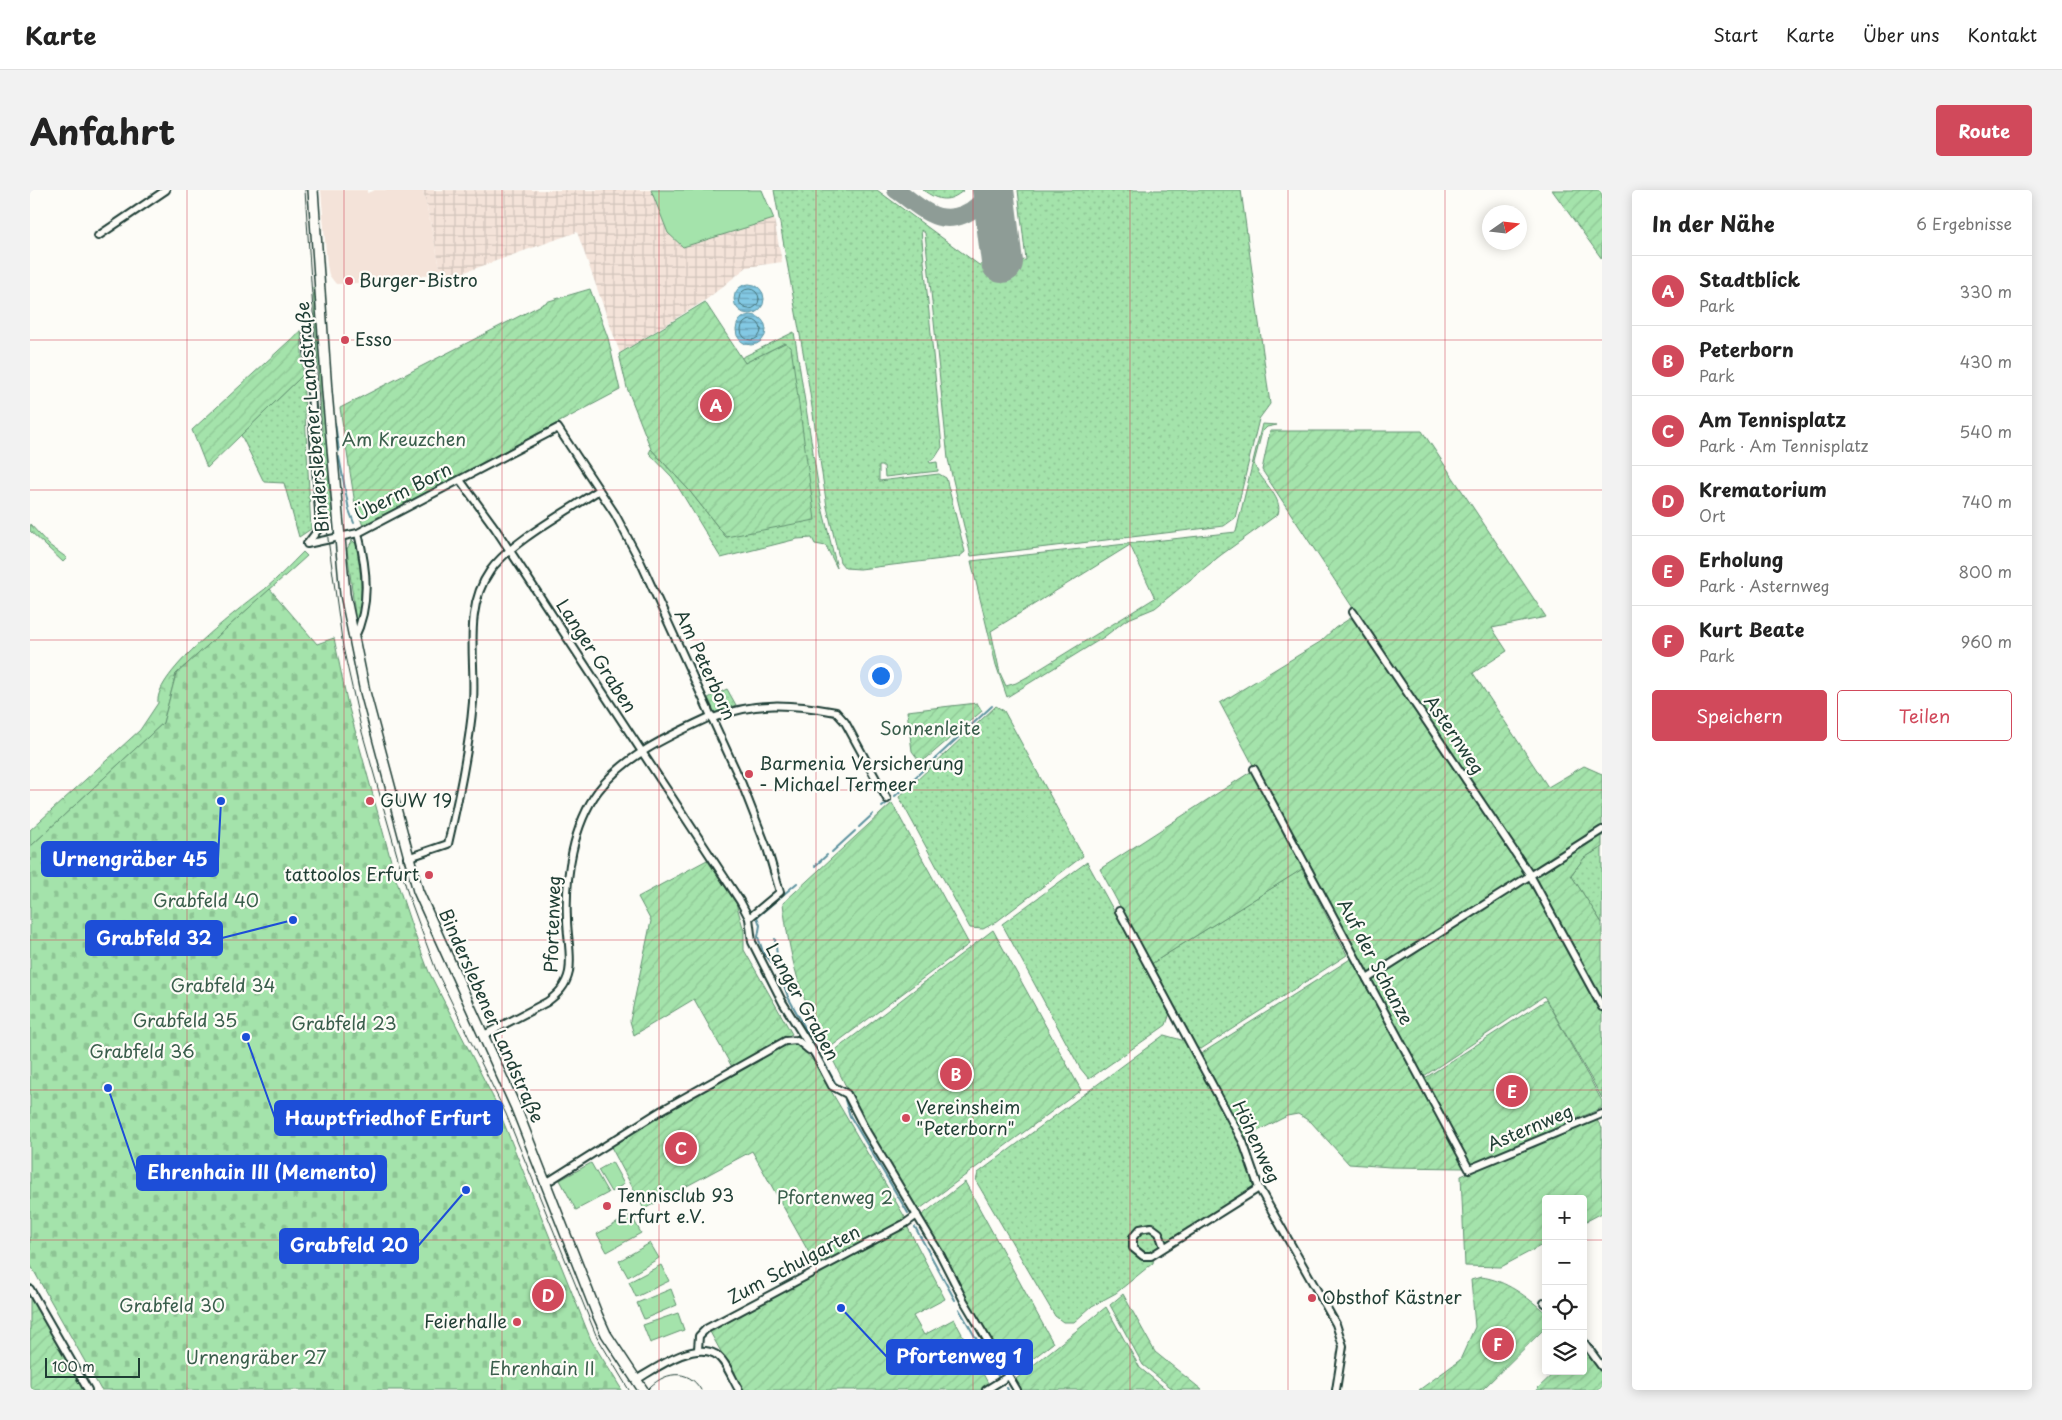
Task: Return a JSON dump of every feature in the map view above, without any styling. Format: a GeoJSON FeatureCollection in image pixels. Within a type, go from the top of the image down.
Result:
{"type":"FeatureCollection","features":[{"type":"Feature","properties":{"kind":"main road","name":"Binderslebener Landstraße"},"geometry":{"type":"LineString","coordinates":[[313,190],[326,383],[345,594],[354,640],[407,858],[422,900],[484,1036],[546,1183],[597,1314],[606,1334],[643,1390]]}},
{"type":"Feature","properties":{"kind":"street"},"geometry":{"type":"LineString","coordinates":[[98,236],[166,190]]}},
{"type":"Feature","properties":{"kind":"street","name":"Überm Born"},"geometry":{"type":"LineString","coordinates":[[307,333],[320,527],[307,544],[358,533],[558,428]]}},
{"type":"Feature","properties":{"kind":"street","name":"Am Peterborn"},"geometry":{"type":"LineString","coordinates":[[558,428],[599,490],[642,563],[749,802],[780,892],[749,918]]}},
{"type":"Feature","properties":{"kind":"street","name":"Langer Graben"},"geometry":{"type":"LineString","coordinates":[[460,480],[642,753],[749,918],[752,942],[783,1003],[832,1086],[847,1094],[865,1129],[940,1254],[1007,1377],[1017,1390]]}},
{"type":"Feature","properties":{"kind":"street"},"geometry":{"type":"LineString","coordinates":[[407,858],[448,844],[463,782],[472,710],[473,628],[476,606],[484,580],[508,551],[599,490]]}},
{"type":"Feature","properties":{"kind":"street","name":"Binderslebener Landstraße"},"geometry":{"type":"LineString","coordinates":[[354,640],[360,625],[366,588],[366,569],[358,533]]}},
{"type":"Feature","properties":{"kind":"street","name":"Asternweg"},"geometry":{"type":"LineString","coordinates":[[1353,612],[1530,876],[1602,1007]]}},
{"type":"Feature","properties":{"kind":"street","name":"Pfortenweg"},"geometry":{"type":"LineString","coordinates":[[484,1036],[556,996],[566,981],[569,970],[566,919],[568,880],[577,837],[592,799],[600,789],[642,753],[678,732],[712,717],[741,708],[777,706],[829,711],[840,716],[887,799]]}},
{"type":"Feature","properties":{"kind":"street","name":"Auf der Schanze"},"geometry":{"type":"LineString","coordinates":[[1254,769],[1469,1169]]}},
{"type":"Feature","properties":{"kind":"street"},"geometry":{"type":"LineString","coordinates":[[1367,978],[1602,830]]}},
{"type":"Feature","properties":{"kind":"street","name":"Höhenweg"},"geometry":{"type":"LineString","coordinates":[[1119,911],[1243,1142],[1260,1188],[1336,1324],[1342,1346],[1336,1390]]}},
{"type":"Feature","properties":{"kind":"street"},"geometry":{"type":"LineString","coordinates":[[546,1183],[630,1129],[785,1041],[798,1040],[816,1056]]}},
{"type":"Feature","properties":{"kind":"street","name":"Asternweg"},"geometry":{"type":"LineString","coordinates":[[1469,1169],[1602,1114]]}},
{"type":"Feature","properties":{"kind":"street"},"geometry":{"type":"LineString","coordinates":[[1164,1248],[1159,1233],[1151,1227],[1140,1229],[1133,1237],[1133,1248],[1143,1256],[1151,1256],[1164,1248],[1260,1188]]}},
{"type":"Feature","properties":{"kind":"street","name":"Zum Schulgarten"},"geometry":{"type":"LineString","coordinates":[[698,1349],[699,1336],[706,1329],[906,1223],[917,1215]]}},
{"type":"Feature","properties":{"kind":"street"},"geometry":{"type":"LineString","coordinates":[[30,1289],[88,1390]]}},
{"type":"Feature","properties":{"kind":"street"},"geometry":{"type":"LineString","coordinates":[[1587,1346],[1602,1367]]}},
{"type":"Feature","properties":{"kind":"street"},"geometry":{"type":"LineString","coordinates":[[636,1380],[674,1359],[698,1349],[714,1353],[720,1358],[739,1390]]}},
{"type":"Feature","properties":{"kind":"street"},"geometry":{"type":"LineString","coordinates":[[986,1390],[1007,1377]]}},
{"type":"Feature","properties":{"kind":"shaded area"},"geometry":{"type":"Polygon","coordinates":[[[321,190],[367,190],[367,193],[375,190],[423,190],[441,271],[402,281],[336,284],[329,275],[327,265],[321,190]]]}},
{"type":"Feature","properties":{"kind":"shaded area"},"geometry":{"type":"Polygon","coordinates":[[[423,190],[651,190],[668,233],[683,247],[774,219],[782,262],[747,267],[707,299],[620,353],[577,232],[443,280],[423,190]]]}},
{"type":"Feature","properties":{"kind":"green space"},"geometry":{"type":"Polygon","coordinates":[[[651,190],[762,190],[774,219],[683,247],[668,233],[651,190]]]}},
{"type":"Feature","properties":{"kind":"green space"},"geometry":{"type":"Polygon","coordinates":[[[774,190],[877,190],[979,265],[1026,260],[1018,190],[1241,190],[1270,404],[1259,419],[1235,518],[1224,526],[971,556],[948,459],[925,233],[921,230],[942,447],[935,458],[929,461],[930,463],[937,462],[938,471],[885,477],[884,466],[879,466],[879,481],[939,474],[946,478],[965,552],[959,557],[860,569],[845,568],[840,562],[827,507],[807,374],[774,190]]]}},
{"type":"Feature","properties":{"kind":"green space"},"geometry":{"type":"Polygon","coordinates":[[[923,190],[964,190],[953,197],[944,199],[923,190]]]}},
{"type":"Feature","properties":{"kind":"green space"},"geometry":{"type":"Polygon","coordinates":[[[1552,190],[1602,190],[1602,259],[1552,190]]]}},
{"type":"Feature","properties":{"kind":"green space"},"geometry":{"type":"Polygon","coordinates":[[[313,288],[315,288],[332,520],[328,520],[313,288]]]}},
{"type":"Feature","properties":{"kind":"green space","name":"Am Kreuzchen"},"geometry":{"type":"Polygon","coordinates":[[[590,289],[608,338],[620,390],[363,526],[355,504],[340,408],[549,301],[590,289]]]}},
{"type":"Feature","properties":{"kind":"green space"},"geometry":{"type":"Polygon","coordinates":[[[705,302],[745,363],[785,343],[791,347],[815,520],[726,537],[688,489],[651,449],[627,388],[619,354],[705,302]]]}},
{"type":"Feature","properties":{"kind":"green space"},"geometry":{"type":"Polygon","coordinates":[[[301,330],[303,375],[207,468],[192,430],[301,330]]]}},
{"type":"Feature","properties":{"kind":"green space"},"geometry":{"type":"Polygon","coordinates":[[[794,332],[821,503],[837,568],[826,546],[815,544],[812,538],[797,539],[721,558],[672,477],[649,453],[651,449],[688,489],[726,537],[785,343],[745,363],[741,358],[794,332]]]}},
{"type":"Feature","properties":{"kind":"green space"},"geometry":{"type":"Polygon","coordinates":[[[303,375],[311,529],[299,537],[284,483],[264,482],[241,435],[303,375]]]}},
{"type":"Feature","properties":{"kind":"green space"},"geometry":{"type":"Polygon","coordinates":[[[1262,424],[1277,425],[1267,427],[1262,432],[1254,463],[1277,501],[1278,514],[1221,555],[1155,608],[1126,620],[1104,637],[1007,697],[996,665],[971,561],[1236,532],[1262,424]],[[1130,545],[991,631],[1000,673],[1006,686],[1027,677],[1155,598],[1130,545]]]}},
{"type":"Feature","properties":{"kind":"green space"},"geometry":{"type":"Polygon","coordinates":[[[1270,431],[1422,431],[1546,617],[1492,628],[1507,651],[1473,673],[1548,787],[1584,766],[1602,774],[1602,847],[1584,858],[1571,875],[1602,923],[1602,1098],[1544,996],[1418,1080],[1466,1168],[1390,1167],[1349,1164],[1311,1122],[1298,1114],[1287,1116],[1242,1139],[1199,1055],[1355,956],[1220,703],[1320,642],[1335,628],[1357,614],[1262,470],[1270,431]]]}},
{"type":"Feature","properties":{"kind":"green space"},"geometry":{"type":"Polygon","coordinates":[[[30,524],[49,545],[67,558],[63,562],[30,531],[30,524]]]}},
{"type":"Feature","properties":{"kind":"green space"},"geometry":{"type":"Polygon","coordinates":[[[352,540],[356,544],[361,581],[359,621],[356,623],[347,549],[352,540]]]}},
{"type":"Feature","properties":{"kind":"green space"},"geometry":{"type":"Polygon","coordinates":[[[303,552],[307,556],[176,674],[163,723],[30,847],[30,830],[140,730],[158,703],[160,690],[184,659],[219,626],[270,585],[303,552]]]}},
{"type":"Feature","properties":{"kind":"green space"},"geometry":{"type":"Polygon","coordinates":[[[270,589],[317,644],[334,638],[347,701],[396,879],[429,972],[495,1101],[591,1340],[622,1390],[101,1390],[30,1264],[30,847],[163,723],[176,674],[270,589]]]}},
{"type":"Feature","properties":{"kind":"green space"},"geometry":{"type":"Polygon","coordinates":[[[727,689],[736,705],[715,713],[708,698],[727,689]]]}},
{"type":"Feature","properties":{"kind":"green space","name":"Sonnenleite"},"geometry":{"type":"Polygon","coordinates":[[[977,703],[982,711],[921,763],[912,751],[907,711],[977,703]]]}},
{"type":"Feature","properties":{"kind":"green space"},"geometry":{"type":"Polygon","coordinates":[[[996,706],[1004,711],[1083,856],[996,922],[983,929],[970,928],[899,797],[996,706]]]}},
{"type":"Feature","properties":{"kind":"green space"},"geometry":{"type":"Polygon","coordinates":[[[1252,771],[1304,868],[1151,964],[1100,869],[1252,771]]]}},
{"type":"Feature","properties":{"kind":"green space"},"geometry":{"type":"Polygon","coordinates":[[[892,803],[969,944],[828,1049],[803,996],[793,960],[783,903],[892,803]]]}},
{"type":"Feature","properties":{"kind":"green space"},"geometry":{"type":"Polygon","coordinates":[[[1602,847],[1602,923],[1571,875],[1584,858],[1602,847]]]}},
{"type":"Feature","properties":{"kind":"green space"},"geometry":{"type":"Polygon","coordinates":[[[707,860],[736,903],[744,931],[744,950],[792,1034],[732,1067],[694,999],[634,1035],[630,1021],[651,921],[638,897],[707,860]]]}},
{"type":"Feature","properties":{"kind":"green space"},"geometry":{"type":"Polygon","coordinates":[[[1087,862],[1170,1013],[1166,1025],[1089,1079],[1080,1068],[1002,924],[1087,862]]]}},
{"type":"Feature","properties":{"kind":"green space"},"geometry":{"type":"Polygon","coordinates":[[[1302,869],[1347,955],[1201,1049],[1196,1048],[1151,964],[1302,869]]]}},
{"type":"Feature","properties":{"kind":"green space"},"geometry":{"type":"Polygon","coordinates":[[[993,930],[1081,1090],[917,1211],[867,1129],[832,1058],[834,1051],[993,930]]]}},
{"type":"Feature","properties":{"kind":"green space"},"geometry":{"type":"Polygon","coordinates":[[[1546,1000],[1602,1101],[1602,1108],[1471,1165],[1422,1080],[1546,1000]]]}},
{"type":"Feature","properties":{"kind":"green space"},"geometry":{"type":"Polygon","coordinates":[[[1164,1035],[1185,1041],[1241,1143],[1256,1187],[1155,1251],[1153,1263],[1116,1293],[1092,1306],[1074,1322],[1063,1322],[1055,1316],[976,1181],[978,1173],[1164,1035]]]}},
{"type":"Feature","properties":{"kind":"green space","name":"Pfortenweg 2"},"geometry":{"type":"Polygon","coordinates":[[[796,1042],[814,1062],[906,1219],[817,1267],[752,1151],[644,1209],[610,1145],[786,1043],[796,1042]]]}},
{"type":"Feature","properties":{"kind":"green space"},"geometry":{"type":"Polygon","coordinates":[[[1596,1119],[1602,1128],[1602,1213],[1587,1221],[1587,1195],[1542,1195],[1542,1245],[1501,1267],[1465,1266],[1461,1176],[1596,1119]]]}},
{"type":"Feature","properties":{"kind":"green space"},"geometry":{"type":"Polygon","coordinates":[[[612,1162],[624,1184],[611,1192],[598,1170],[612,1162]]]}},
{"type":"Feature","properties":{"kind":"green space"},"geometry":{"type":"Polygon","coordinates":[[[591,1163],[608,1193],[576,1210],[560,1180],[591,1163]]]}},
{"type":"Feature","properties":{"kind":"green space"},"geometry":{"type":"Polygon","coordinates":[[[965,1182],[1053,1343],[1012,1375],[1010,1375],[922,1218],[922,1215],[965,1182]]]}},
{"type":"Feature","properties":{"kind":"green space"},"geometry":{"type":"Polygon","coordinates":[[[631,1215],[641,1233],[607,1252],[597,1234],[631,1215]]]}},
{"type":"Feature","properties":{"kind":"green space"},"geometry":{"type":"Polygon","coordinates":[[[907,1226],[945,1299],[913,1316],[924,1335],[954,1319],[989,1385],[981,1390],[742,1390],[709,1330],[907,1226]]]}},
{"type":"Feature","properties":{"kind":"green space"},"geometry":{"type":"Polygon","coordinates":[[[650,1243],[659,1258],[628,1277],[619,1261],[650,1243]]]}},
{"type":"Feature","properties":{"kind":"green space"},"geometry":{"type":"Polygon","coordinates":[[[661,1265],[669,1281],[636,1297],[629,1282],[661,1265]]]}},
{"type":"Feature","properties":{"kind":"green space"},"geometry":{"type":"Polygon","coordinates":[[[1481,1277],[1490,1279],[1516,1290],[1542,1310],[1542,1331],[1482,1390],[1419,1390],[1460,1360],[1475,1327],[1471,1280],[1481,1277]]]}},
{"type":"Feature","properties":{"kind":"green space"},"geometry":{"type":"Polygon","coordinates":[[[671,1289],[677,1305],[644,1319],[637,1303],[671,1289]]]}},
{"type":"Feature","properties":{"kind":"green space"},"geometry":{"type":"Polygon","coordinates":[[[1123,1294],[1155,1352],[1202,1390],[1174,1390],[1143,1365],[1110,1305],[1123,1294]]]}},
{"type":"Feature","properties":{"kind":"green space"},"geometry":{"type":"Polygon","coordinates":[[[30,1296],[84,1390],[30,1390],[30,1296]]]}},
{"type":"Feature","properties":{"kind":"green space"},"geometry":{"type":"Polygon","coordinates":[[[1106,1307],[1140,1368],[1167,1390],[1021,1390],[1015,1382],[1016,1379],[1106,1307]]]}},
{"type":"Feature","properties":{"kind":"green space"},"geometry":{"type":"Polygon","coordinates":[[[678,1313],[684,1330],[650,1343],[643,1325],[678,1313]]]}},
{"type":"Feature","properties":{"kind":"green space"},"geometry":{"type":"Polygon","coordinates":[[[1587,1352],[1602,1372],[1602,1390],[1536,1390],[1552,1375],[1587,1375],[1587,1352]]]}},
{"type":"Feature","properties":{"kind":"water"},"geometry":{"type":"Polygon","coordinates":[[[749,284],[759,289],[764,299],[759,309],[749,314],[739,309],[734,299],[739,289],[749,284]]]}},
{"type":"Feature","properties":{"kind":"water"},"geometry":{"type":"Polygon","coordinates":[[[751,315],[761,320],[766,330],[761,340],[751,345],[741,340],[736,330],[741,320],[751,315]]]}},
{"type":"Feature","properties":{"kind":"waterway"},"geometry":{"type":"LineString","coordinates":[[335,423],[339,451]]}},
{"type":"Feature","properties":{"kind":"waterway"},"geometry":{"type":"LineString","coordinates":[[339,457],[349,510],[354,523]]}},
{"type":"Feature","properties":{"kind":"waterway"},"geometry":{"type":"LineString","coordinates":[[895,796],[992,706]]}},
{"type":"Feature","properties":{"kind":"waterway"},"geometry":{"type":"LineString","coordinates":[[882,807],[891,800]]}},
{"type":"Feature","properties":{"kind":"waterway"},"geometry":{"type":"LineString","coordinates":[[859,827],[873,814]]}},
{"type":"Feature","properties":{"kind":"waterway"},"geometry":{"type":"LineString","coordinates":[[832,852],[855,831]]}},
{"type":"Feature","properties":{"kind":"waterway"},"geometry":{"type":"LineString","coordinates":[[815,866],[827,855]]}},
{"type":"Feature","properties":{"kind":"waterway"},"geometry":{"type":"LineString","coordinates":[[797,883],[757,917],[760,925],[758,937],[763,952],[779,971],[788,997],[837,1086]]}},
{"type":"Feature","properties":{"kind":"waterway"},"geometry":{"type":"LineString","coordinates":[[775,939],[779,971]]}},
{"type":"Feature","properties":{"kind":"waterway"},"geometry":{"type":"LineString","coordinates":[[845,1100],[850,1116],[908,1213]]}},
{"type":"Feature","properties":{"kind":"waterway"},"geometry":{"type":"LineString","coordinates":[[915,1227],[955,1300]]}},
{"type":"Feature","properties":{"kind":"waterway"},"geometry":{"type":"LineString","coordinates":[[959,1309],[998,1376]]}},
{"type":"Feature","properties":{"kind":"taxiway"},"geometry":{"type":"LineString","coordinates":[[896,190],[929,213],[947,218],[963,215],[971,211],[984,198],[988,190]]}},
{"type":"Feature","properties":{"kind":"runway"},"geometry":{"type":"LineString","coordinates":[[993,190],[1002,262]]}},
{"type":"Feature","properties":{"kind":"tram line"},"geometry":{"type":"LineString","coordinates":[[305,190],[328,539],[343,647],[362,732],[408,894],[436,970],[506,1114],[596,1335],[629,1390]]}},
{"type":"Feature","properties":{"kind":"tram line"},"geometry":{"type":"LineString","coordinates":[[647,1390],[660,1379],[675,1375],[689,1378],[701,1390]]}},
{"type":"Feature","properties":{"kind":"place","name":"Burger-Bistro"},"geometry":{"type":"Point","coordinates":[349,281]}},
{"type":"Feature","properties":{"kind":"place","name":"Esso"},"geometry":{"type":"Point","coordinates":[345,340]}},
{"type":"Feature","properties":{"kind":"place","name":"Stadtblick"},"geometry":{"type":"Point","coordinates":[716,405]}},
{"type":"Feature","properties":{"kind":"place","name":"Barmenia Versicherung - Michael Termeer"},"geometry":{"type":"Point","coordinates":[749,774]}},
{"type":"Feature","properties":{"kind":"place","name":"Urnengräber 45"},"geometry":{"type":"Point","coordinates":[221,801]}},
{"type":"Feature","properties":{"kind":"place","name":"GUW 19"},"geometry":{"type":"Point","coordinates":[370,801]}},
{"type":"Feature","properties":{"kind":"place","name":"tattoolos Erfurt"},"geometry":{"type":"Point","coordinates":[429,875]}},
{"type":"Feature","properties":{"kind":"place","name":"Grabfeld 32"},"geometry":{"type":"Point","coordinates":[293,920]}},
{"type":"Feature","properties":{"kind":"place","name":"Hauptfriedhof Erfurt"},"geometry":{"type":"Point","coordinates":[246,1037]}},
{"type":"Feature","properties":{"kind":"place","name":"Peterborn"},"geometry":{"type":"Point","coordinates":[956,1074]}},
{"type":"Feature","properties":{"kind":"place","name":"Ehrenhain III (Memento)"},"geometry":{"type":"Point","coordinates":[108,1088]}},
{"type":"Feature","properties":{"kind":"place","name":"Erholung"},"geometry":{"type":"Point","coordinates":[1512,1091]}},
{"type":"Feature","properties":{"kind":"place","name":"Vereinsheim \"Peterborn\""},"geometry":{"type":"Point","coordinates":[906,1118]}},
{"type":"Feature","properties":{"kind":"place","name":"Am Tennisplatz"},"geometry":{"type":"Point","coordinates":[681,1148]}},
{"type":"Feature","properties":{"kind":"place","name":"Grabfeld 20"},"geometry":{"type":"Point","coordinates":[466,1190]}},
{"type":"Feature","properties":{"kind":"place","name":"Tennisclub 93 Erfurt e.V."},"geometry":{"type":"Point","coordinates":[607,1206]}},
{"type":"Feature","properties":{"kind":"place","name":"Krematorium"},"geometry":{"type":"Point","coordinates":[548,1295]}},
{"type":"Feature","properties":{"kind":"place","name":"Obsthof Kästner"},"geometry":{"type":"Point","coordinates":[1312,1298]}},
{"type":"Feature","properties":{"kind":"place","name":"Pfortenweg 1"},"geometry":{"type":"Point","coordinates":[841,1308]}},
{"type":"Feature","properties":{"kind":"place","name":"Feierhalle"},"geometry":{"type":"Point","coordinates":[517,1322]}},
{"type":"Feature","properties":{"kind":"place","name":"Kurt Beate"},"geometry":{"type":"Point","coordinates":[1498,1344]}},
{"type":"Feature","properties":{"kind":"park label","name":"Grabfeld 40"},"geometry":{"type":"Point","coordinates":[206,901]}},
{"type":"Feature","properties":{"kind":"park label","name":"Grabfeld 34"},"geometry":{"type":"Point","coordinates":[223,986]}},
{"type":"Feature","properties":{"kind":"park label","name":"Grabfeld 35"},"geometry":{"type":"Point","coordinates":[185,1021]}},
{"type":"Feature","properties":{"kind":"park label","name":"Grabfeld 23"},"geometry":{"type":"Point","coordinates":[344,1024]}},
{"type":"Feature","properties":{"kind":"park label","name":"Grabfeld 36"},"geometry":{"type":"Point","coordinates":[142,1052]}},
{"type":"Feature","properties":{"kind":"park label","name":"Grabfeld 30"},"geometry":{"type":"Point","coordinates":[172,1306]}},
{"type":"Feature","properties":{"kind":"park label","name":"Urnengräber 27"},"geometry":{"type":"Point","coordinates":[256,1358]}},
{"type":"Feature","properties":{"kind":"park label","name":"Ehrenhain II"},"geometry":{"type":"Point","coordinates":[542,1369]}}]}
